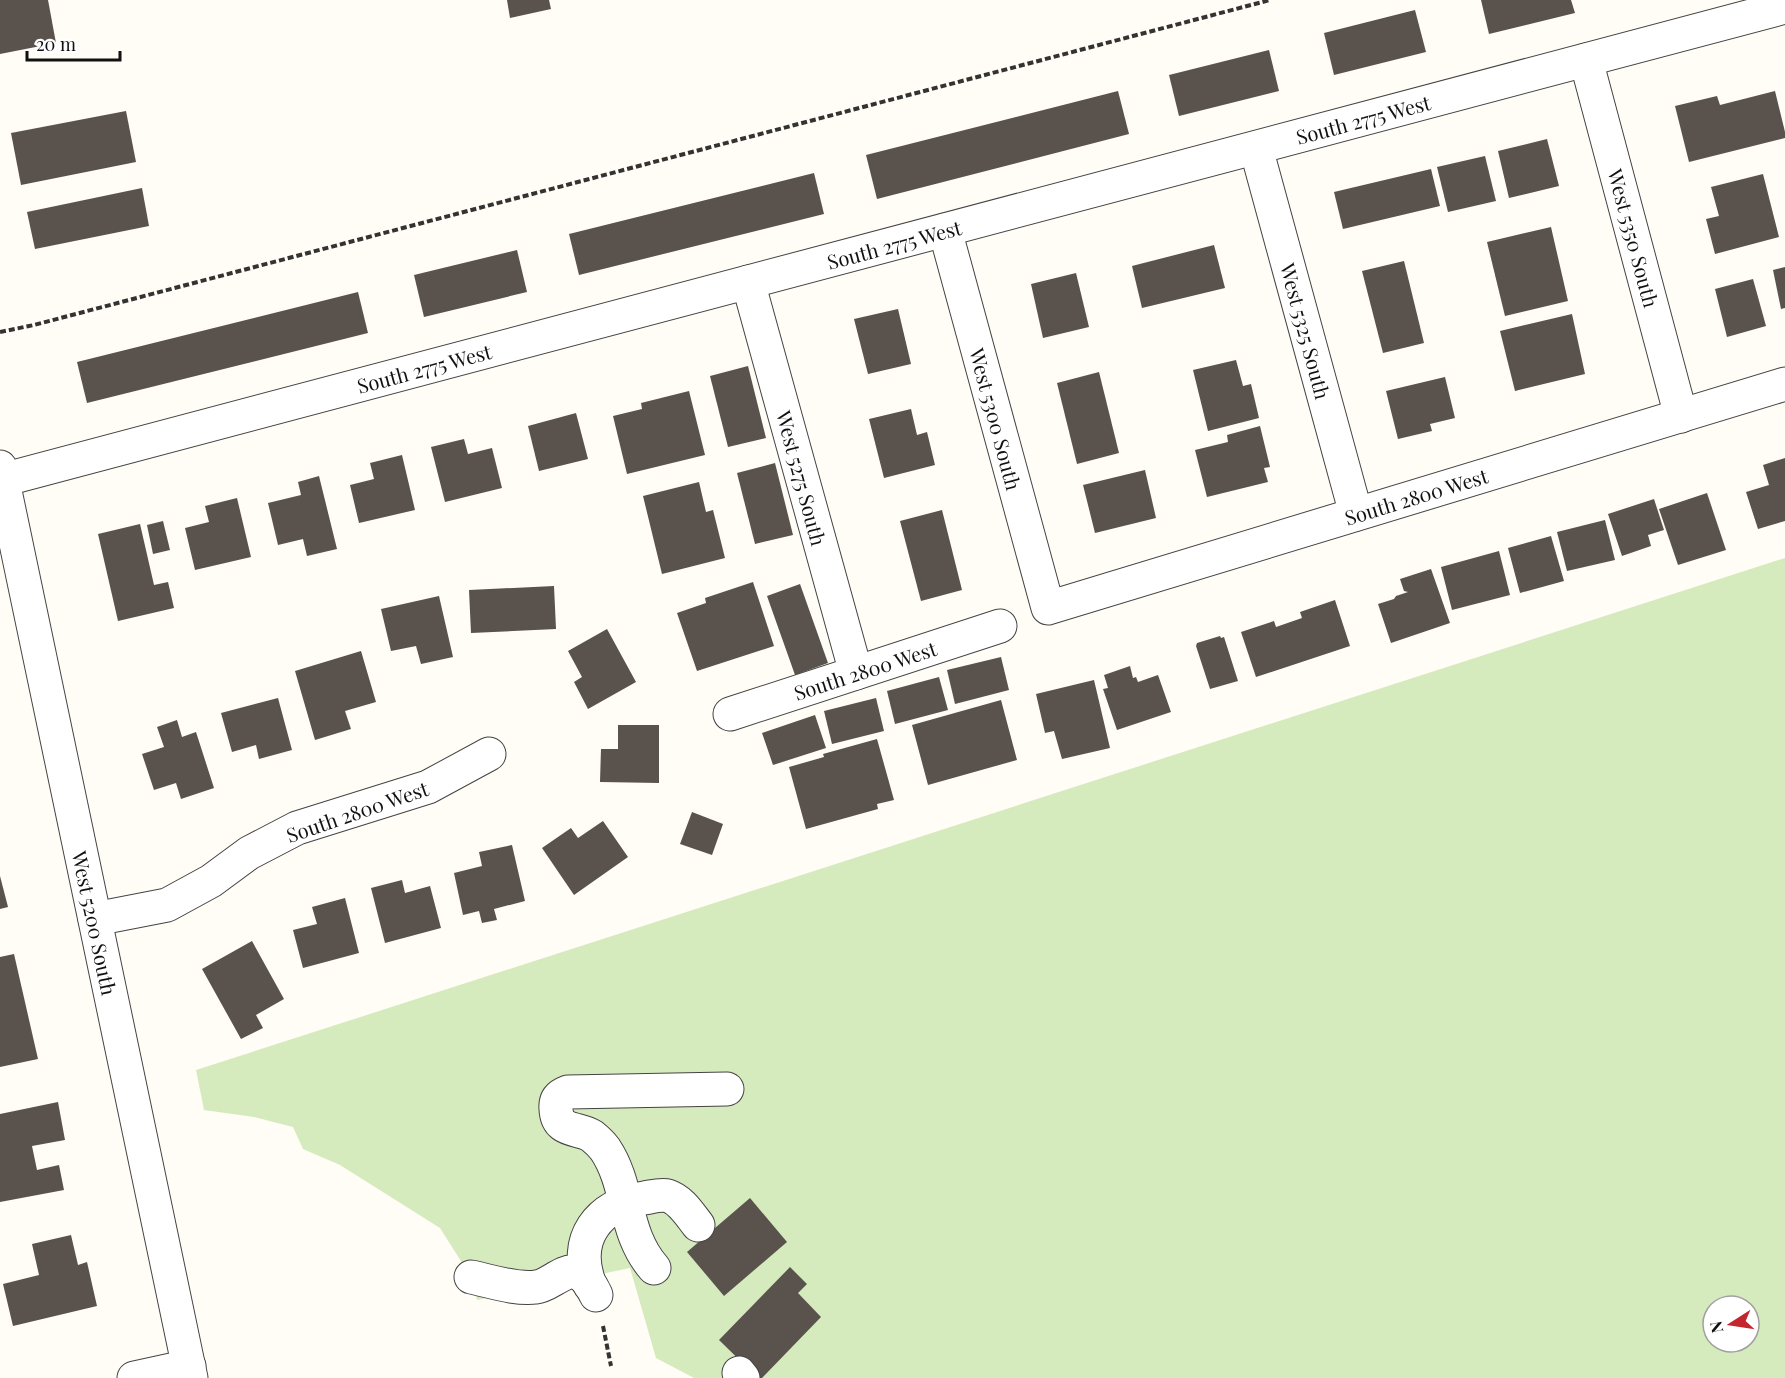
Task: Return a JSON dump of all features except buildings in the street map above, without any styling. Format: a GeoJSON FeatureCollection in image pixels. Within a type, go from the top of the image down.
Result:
{"type":"FeatureCollection","features":[{"type":"Feature","properties":{"kind":"street","name":"South 2775 West"},"geometry":{"type":"LineString","coordinates":[[1,474],[748,282],[1785,7]]}},
{"type":"Feature","properties":{"kind":"street","name":"West 5350 South"},"geometry":{"type":"LineString","coordinates":[[1586,60],[1681,416]]}},
{"type":"Feature","properties":{"kind":"street","name":"West 5325 South"},"geometry":{"type":"LineString","coordinates":[[1257,147],[1356,514]]}},
{"type":"Feature","properties":{"kind":"street","name":"West 5300 South"},"geometry":{"type":"LineString","coordinates":[[945,230],[1048,608]]}},
{"type":"Feature","properties":{"kind":"street","name":"West 5275 South"},"geometry":{"type":"LineString","coordinates":[[748,282],[856,673]]}},
{"type":"Feature","properties":{"kind":"street","name":"South 2800 West"},"geometry":{"type":"LineString","coordinates":[[1048,608],[1785,384]]}},
{"type":"Feature","properties":{"kind":"street","name":"West 5200 South"},"geometry":{"type":"LineString","coordinates":[[1,474],[190,1372]]}},
{"type":"Feature","properties":{"kind":"street","name":"South 2800 West"},"geometry":{"type":"LineString","coordinates":[[730,714],[1000,626]]}},
{"type":"Feature","properties":{"kind":"street","name":"South 2800 West"},"geometry":{"type":"LineString","coordinates":[[95,919],[167,905],[211,881],[249,853],[297,828],[428,787],[489,754]]}},
{"type":"Feature","properties":{"kind":"street"},"geometry":{"type":"LineString","coordinates":[[654,1268],[635,1239],[616,1171],[604,1147],[592,1136],[570,1130],[560,1122],[556,1113],[557,1100],[568,1092],[727,1089]]}},
{"type":"Feature","properties":{"kind":"street"},"geometry":{"type":"LineString","coordinates":[[594,1294],[583,1265],[586,1238],[596,1221],[615,1207],[625,1202],[666,1195],[684,1208],[698,1225]]}},
{"type":"Feature","properties":{"kind":"street"},"geometry":{"type":"LineString","coordinates":[[471,1277],[529,1288],[545,1285],[573,1271],[579,1273],[594,1294]]}},
{"type":"Feature","properties":{"kind":"street"},"geometry":{"type":"LineString","coordinates":[[134,1378],[190,1372]]}},
{"type":"Feature","properties":{"kind":"path"},"geometry":{"type":"LineString","coordinates":[[0,332],[57,319],[1270,0]]}},
{"type":"Feature","properties":{"kind":"path"},"geometry":{"type":"LineString","coordinates":[[594,1294],[611,1366]]}},
{"type":"Feature","properties":{"kind":"green space"},"geometry":{"type":"Polygon","coordinates":[[[1785,558],[1785,1378],[694,1378],[656,1358],[630,1268],[477,1300],[471,1277],[440,1228],[340,1165],[303,1149],[293,1127],[254,1117],[204,1110],[196,1070],[1785,558]]]}}]}
